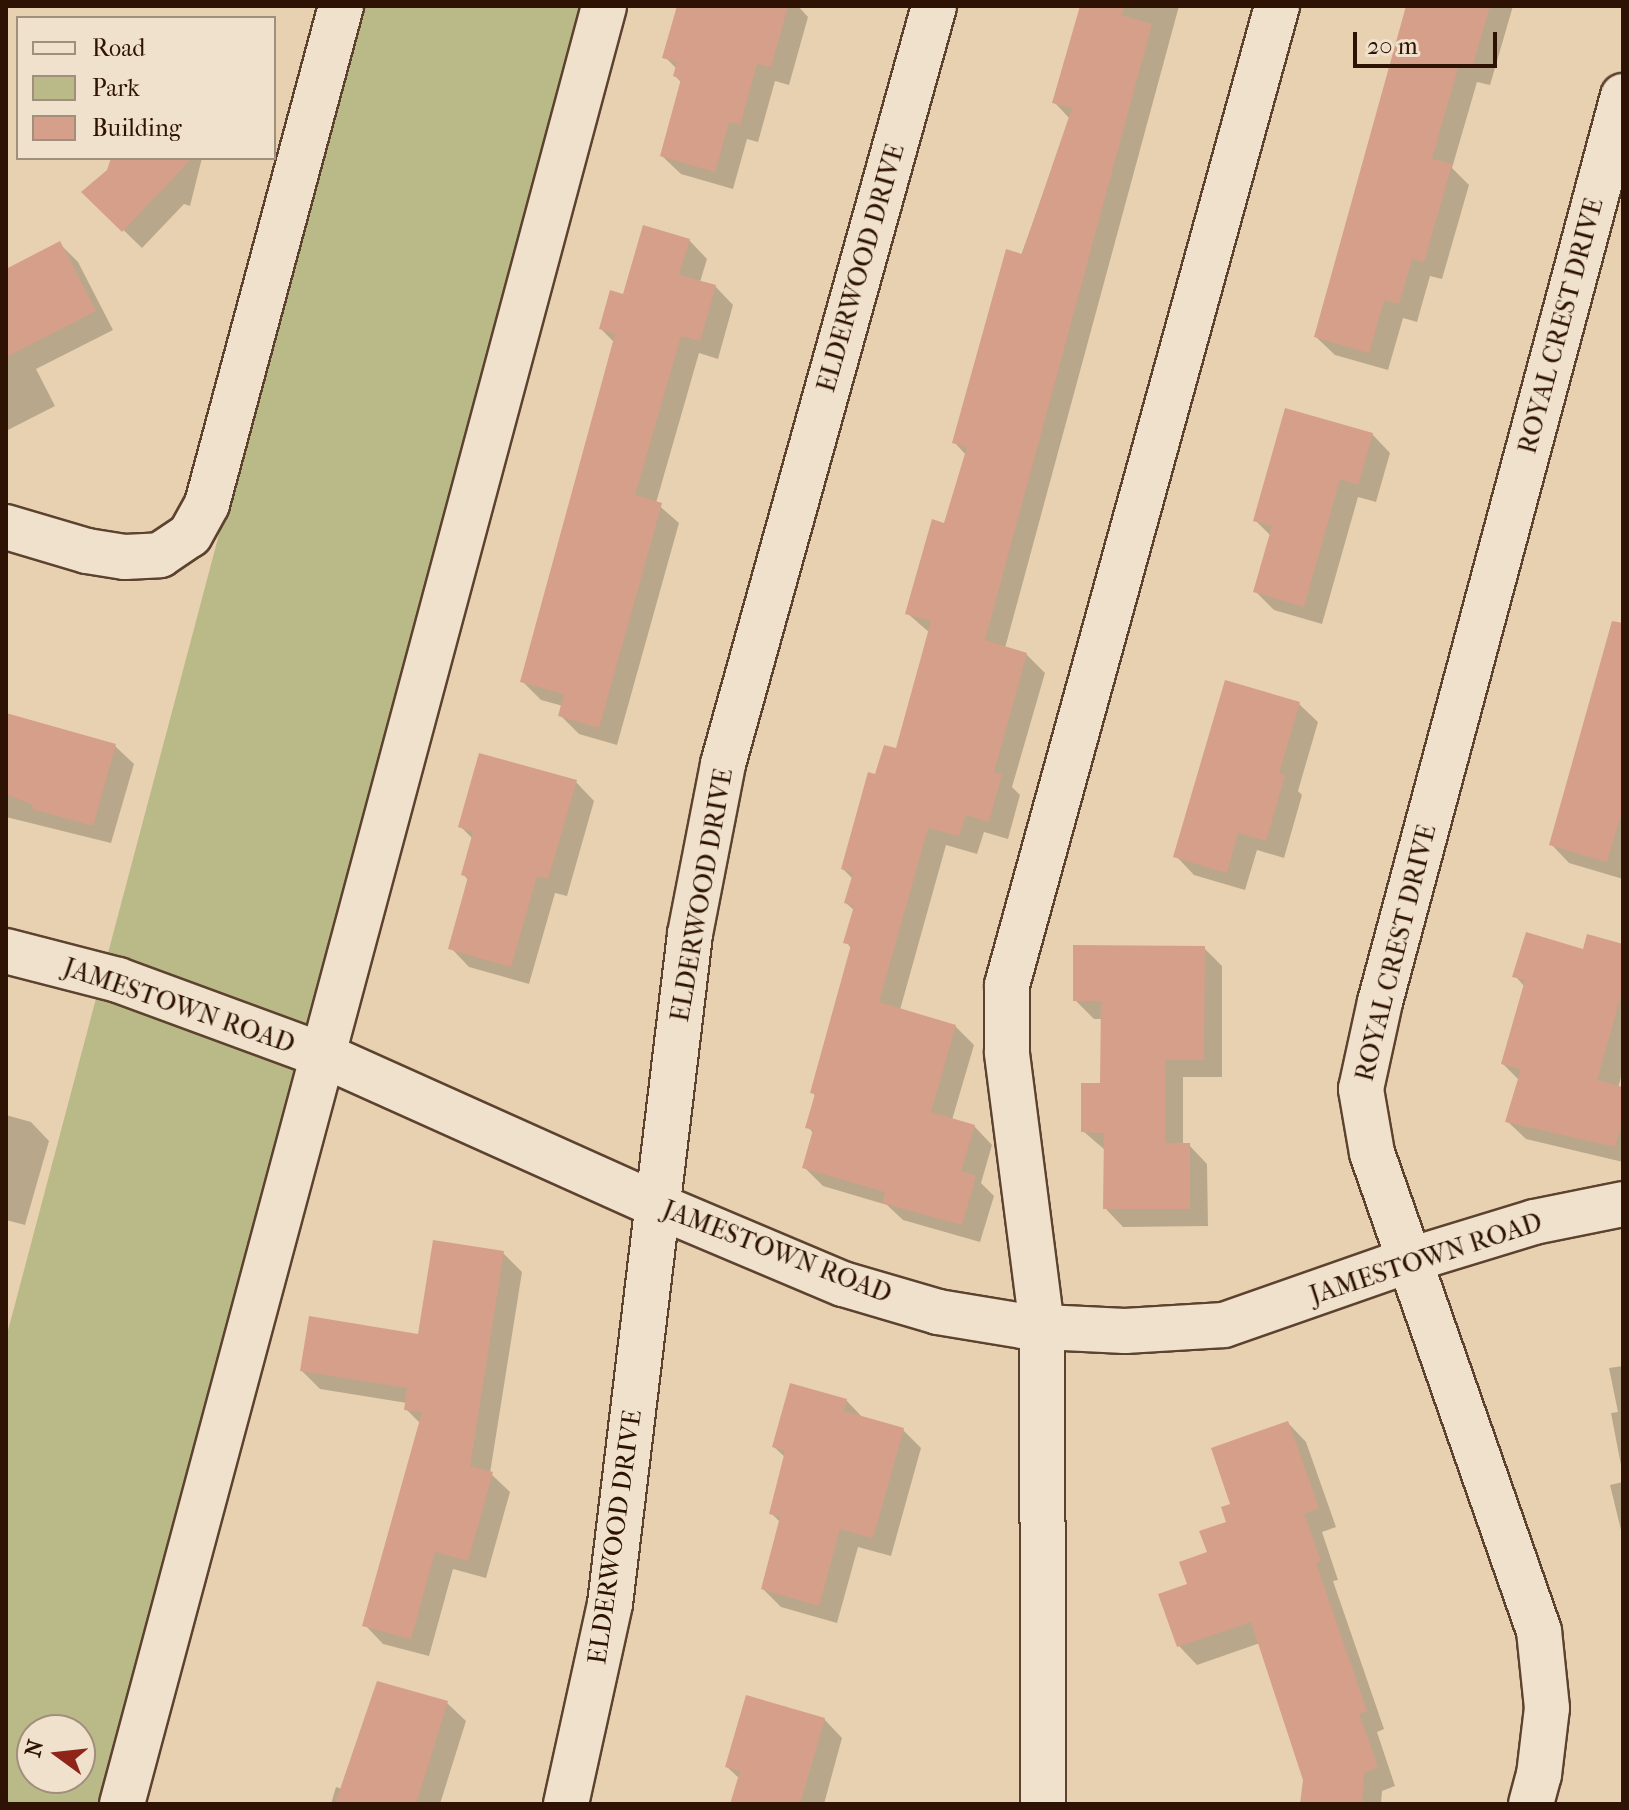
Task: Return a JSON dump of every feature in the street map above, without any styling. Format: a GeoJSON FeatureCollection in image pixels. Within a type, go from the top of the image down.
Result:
{"type":"FeatureCollection","features":[{"type":"Feature","properties":{"kind":"street"},"geometry":{"type":"LineString","coordinates":[[6,527],[87,551],[125,557],[160,555],[190,535],[207,504],[341,6]]}},
{"type":"Feature","properties":{"kind":"street"},"geometry":{"type":"LineString","coordinates":[[122,1804],[604,6]]}},
{"type":"Feature","properties":{"kind":"street","name":"ELDERWOOD DRIVE"},"geometry":{"type":"LineString","coordinates":[[566,1804],[610,1604],[690,934],[723,764],[934,6]]}},
{"type":"Feature","properties":{"kind":"street"},"geometry":{"type":"LineString","coordinates":[[1043,1804],[1042,1327],[1007,1052],[1007,985],[1277,6]]}},
{"type":"Feature","properties":{"kind":"street","name":"ROYAL CREST DRIVE"},"geometry":{"type":"LineString","coordinates":[[1531,1804],[1539,1775],[1547,1708],[1539,1631],[1372,1153],[1361,1089],[1384,987],[1623,96]]}},
{"type":"Feature","properties":{"kind":"street","name":"JAMESTOWN ROAD"},"geometry":{"type":"LineString","coordinates":[[6,951],[118,980],[325,1056],[658,1206],[843,1284],[938,1312],[1042,1327],[1125,1331],[1224,1325],[1410,1260],[1534,1222],[1623,1204]]}},
{"type":"Feature","properties":{"kind":"green space"},"geometry":{"type":"Polygon","coordinates":[[[359,6],[593,6],[115,1804],[6,1804],[6,1338],[359,6]]]}},
{"type":"Feature","properties":{"kind":"building"},"geometry":{"type":"Polygon","coordinates":[[[677,6],[788,6],[771,67],[757,64],[740,125],[729,122],[715,172],[660,156],[681,79],[673,76],[677,62],[662,58],[677,6]]]}},
{"type":"Feature","properties":{"kind":"building"},"geometry":{"type":"Polygon","coordinates":[[[1080,6],[1125,6],[1121,15],[1152,24],[985,640],[1027,653],[994,772],[1002,774],[989,822],[966,815],[959,836],[928,828],[879,1002],[956,1025],[931,1112],[975,1125],[961,1171],[976,1176],[962,1225],[882,1203],[885,1192],[802,1168],[813,1130],[805,1128],[815,1094],[810,1093],[851,945],[843,943],[854,906],[844,903],[853,873],[841,869],[868,772],[875,774],[884,745],[896,748],[931,621],[905,614],[932,519],[944,523],[967,447],[952,443],[1006,249],[1022,254],[1072,108],[1052,103],[1080,6]]]}},
{"type":"Feature","properties":{"kind":"building"},"geometry":{"type":"Polygon","coordinates":[[[1406,6],[1490,6],[1472,68],[1459,64],[1432,159],[1452,164],[1424,262],[1412,259],[1399,304],[1384,300],[1369,353],[1314,337],[1406,6]]]}},
{"type":"Feature","properties":{"kind":"building"},"geometry":{"type":"Polygon","coordinates":[[[110,160],[190,160],[122,232],[81,192],[107,170],[110,160]]]}},
{"type":"Feature","properties":{"kind":"building"},"geometry":{"type":"Polygon","coordinates":[[[643,225],[690,239],[679,275],[716,285],[700,341],[681,336],[635,495],[662,503],[599,728],[558,716],[564,694],[520,682],[615,334],[599,329],[610,290],[623,294],[643,225]]]}},
{"type":"Feature","properties":{"kind":"building"},"geometry":{"type":"Polygon","coordinates":[[[60,241],[96,311],[6,357],[6,269],[60,241]]]}},
{"type":"Feature","properties":{"kind":"building"},"geometry":{"type":"Polygon","coordinates":[[[1285,408],[1373,433],[1358,485],[1340,479],[1304,607],[1253,592],[1272,526],[1253,521],[1285,408]]]}},
{"type":"Feature","properties":{"kind":"building"},"geometry":{"type":"Polygon","coordinates":[[[1612,621],[1623,623],[1623,808],[1607,862],[1549,845],[1612,621]]]}},
{"type":"Feature","properties":{"kind":"building"},"geometry":{"type":"Polygon","coordinates":[[[1225,680],[1300,702],[1279,773],[1285,775],[1266,841],[1238,833],[1227,873],[1173,857],[1225,680]]]}},
{"type":"Feature","properties":{"kind":"building"},"geometry":{"type":"Polygon","coordinates":[[[6,713],[116,744],[93,826],[32,809],[33,805],[6,794],[6,713]]]}},
{"type":"Feature","properties":{"kind":"building"},"geometry":{"type":"Polygon","coordinates":[[[479,753],[577,780],[548,879],[537,876],[511,967],[448,949],[468,877],[461,875],[473,832],[458,827],[479,753]]]}},
{"type":"Feature","properties":{"kind":"building"},"geometry":{"type":"Polygon","coordinates":[[[1526,932],[1583,949],[1587,934],[1623,944],[1623,988],[1597,1080],[1623,1087],[1623,1120],[1615,1147],[1505,1122],[1521,1069],[1501,1064],[1525,980],[1512,977],[1526,932]]]}},
{"type":"Feature","properties":{"kind":"building"},"geometry":{"type":"Polygon","coordinates":[[[1073,945],[1205,946],[1204,1060],[1165,1060],[1165,1143],[1190,1143],[1190,1209],[1103,1209],[1104,1133],[1081,1132],[1081,1083],[1100,1083],[1101,1001],[1073,1001],[1073,945]]]}},
{"type":"Feature","properties":{"kind":"building"},"geometry":{"type":"Polygon","coordinates":[[[433,1240],[504,1251],[470,1466],[493,1472],[468,1561],[435,1552],[411,1639],[362,1626],[422,1412],[404,1410],[407,1388],[300,1371],[309,1316],[418,1334],[433,1240]]]}},
{"type":"Feature","properties":{"kind":"building"},"geometry":{"type":"Polygon","coordinates":[[[790,1383],[847,1399],[844,1411],[904,1428],[873,1538],[840,1529],[819,1606],[761,1589],[780,1517],[769,1514],[785,1451],[772,1447],[790,1383]]]}},
{"type":"Feature","properties":{"kind":"building"},"geometry":{"type":"Polygon","coordinates":[[[1288,1421],[1319,1508],[1304,1514],[1321,1561],[1316,1563],[1367,1711],[1359,1714],[1378,1767],[1364,1773],[1362,1804],[1300,1804],[1303,1780],[1251,1622],[1177,1647],[1158,1594],[1187,1584],[1179,1562],[1207,1552],[1199,1531],[1226,1522],[1221,1507],[1230,1504],[1211,1448],[1288,1421]]]}},
{"type":"Feature","properties":{"kind":"building"},"geometry":{"type":"Polygon","coordinates":[[[377,1681],[448,1701],[416,1804],[335,1804],[377,1681]]]}},
{"type":"Feature","properties":{"kind":"building"},"geometry":{"type":"Polygon","coordinates":[[[746,1695],[825,1718],[800,1804],[730,1804],[740,1771],[725,1767],[746,1695]]]}}]}
